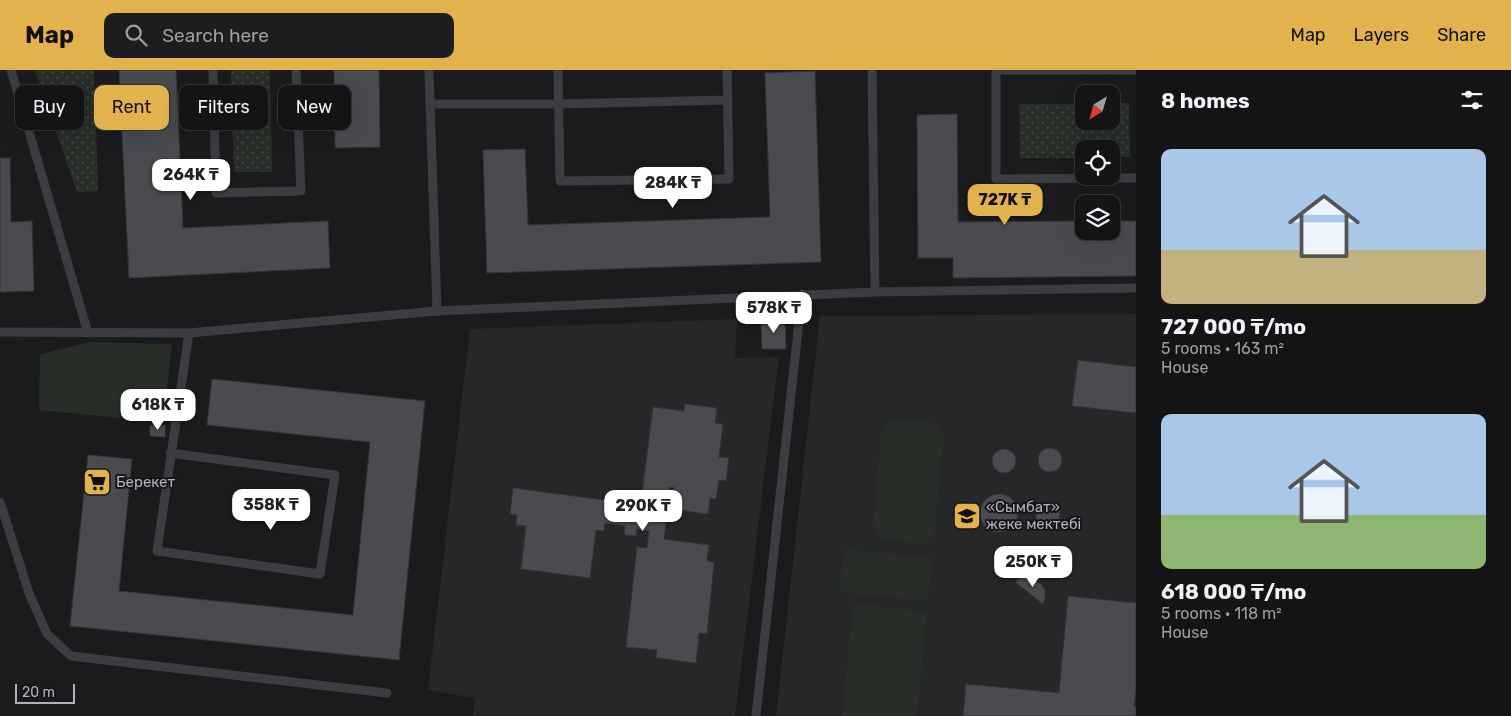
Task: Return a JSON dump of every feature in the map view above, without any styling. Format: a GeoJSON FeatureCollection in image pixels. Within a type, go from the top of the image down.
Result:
{"type":"FeatureCollection","features":[{"type":"Feature","properties":{"kind":"lane"},"geometry":{"type":"LineString","coordinates":[[11,70],[88,333]]}},
{"type":"Feature","properties":{"kind":"lane"},"geometry":{"type":"LineString","coordinates":[[213,70],[216,193],[300,192],[296,70]]}},
{"type":"Feature","properties":{"kind":"lane"},"geometry":{"type":"LineString","coordinates":[[429,70],[437,311]]}},
{"type":"Feature","properties":{"kind":"lane"},"geometry":{"type":"LineString","coordinates":[[558,70],[560,182],[729,179],[727,70]]}},
{"type":"Feature","properties":{"kind":"lane"},"geometry":{"type":"LineString","coordinates":[[872,70],[875,292]]}},
{"type":"Feature","properties":{"kind":"lane"},"geometry":{"type":"LineString","coordinates":[[1136,70],[996,70],[996,179],[1136,178]]}},
{"type":"Feature","properties":{"kind":"lane"},"geometry":{"type":"LineString","coordinates":[[430,104],[558,104],[728,100]]}},
{"type":"Feature","properties":{"kind":"lane"},"geometry":{"type":"LineString","coordinates":[[0,332],[189,332],[437,311],[802,294],[1136,288]]}},
{"type":"Feature","properties":{"kind":"lane"},"geometry":{"type":"LineString","coordinates":[[756,716],[802,294]]}},
{"type":"Feature","properties":{"kind":"lane"},"geometry":{"type":"LineString","coordinates":[[170,453],[335,475],[320,574],[157,551],[170,453],[189,332]]}},
{"type":"Feature","properties":{"kind":"lane"},"geometry":{"type":"LineString","coordinates":[[0,502],[28,593],[46,634],[71,656],[387,693]]}},
{"type":"Feature","properties":{"kind":"shaded area"},"geometry":{"type":"Polygon","coordinates":[[[35,70],[94,70],[94,130],[96,130],[98,191],[77,192],[56,130],[84,130],[84,85],[40,85],[35,70]]]}},
{"type":"Feature","properties":{"kind":"shaded area"},"geometry":{"type":"Polygon","coordinates":[[[231,70],[270,70],[272,172],[234,172],[233,130],[268,130],[268,85],[231,85],[231,70]]]}},
{"type":"Feature","properties":{"kind":"shaded area"},"geometry":{"type":"Polygon","coordinates":[[[1120,103],[1129,103],[1130,157],[1120,157],[1120,140],[1075,140],[1075,158],[1020,158],[1019,104],[1075,104],[1075,130],[1120,130],[1120,103]]]}},
{"type":"Feature","properties":{"kind":"shaded area","name":"«Сымбат» жеке мектебі"},"geometry":{"type":"Polygon","coordinates":[[[1136,314],[1136,716],[776,716],[820,316],[1136,314]]]}},
{"type":"Feature","properties":{"kind":"shaded area"},"geometry":{"type":"Polygon","coordinates":[[[737,319],[735,358],[779,357],[735,716],[473,716],[474,698],[428,690],[470,329],[737,319]]]}},
{"type":"Feature","properties":{"kind":"shaded area"},"geometry":{"type":"Polygon","coordinates":[[[90,342],[172,344],[163,422],[39,410],[40,354],[90,342]]]}},
{"type":"Feature","properties":{"kind":"shaded area"},"geometry":{"type":"Polygon","coordinates":[[[894,419],[934,423],[944,436],[934,534],[927,542],[920,544],[884,540],[876,533],[873,526],[881,431],[887,422],[894,419]]]}},
{"type":"Feature","properties":{"kind":"shaded area"},"geometry":{"type":"Polygon","coordinates":[[[844,549],[932,558],[928,601],[839,592],[844,549]]]}},
{"type":"Feature","properties":{"kind":"shaded area"},"geometry":{"type":"Polygon","coordinates":[[[853,604],[927,612],[917,716],[842,716],[853,604]]]}},
{"type":"Feature","properties":{"kind":"building"},"geometry":{"type":"Polygon","coordinates":[[[119,70],[176,70],[183,228],[328,221],[330,268],[129,278],[122,130],[169,130],[169,85],[120,85],[119,70]]]}},
{"type":"Feature","properties":{"kind":"building"},"geometry":{"type":"Polygon","coordinates":[[[334,70],[379,70],[380,147],[335,148],[335,130],[351,130],[351,85],[334,85],[334,70]]]}},
{"type":"Feature","properties":{"kind":"building"},"geometry":{"type":"Polygon","coordinates":[[[815,71],[821,262],[487,273],[483,150],[525,149],[528,225],[770,217],[765,73],[815,71]]]}},
{"type":"Feature","properties":{"kind":"building"},"geometry":{"type":"Polygon","coordinates":[[[957,114],[958,222],[1075,221],[1075,240],[1120,240],[1120,221],[1136,221],[1136,276],[953,278],[953,258],[918,258],[917,115],[957,114]]]}},
{"type":"Feature","properties":{"kind":"building"},"geometry":{"type":"Polygon","coordinates":[[[0,158],[10,158],[11,222],[32,221],[34,291],[0,292],[0,158]]]}},
{"type":"Feature","properties":{"kind":"building"},"geometry":{"type":"Polygon","coordinates":[[[785,319],[786,349],[762,349],[761,320],[785,319]]]}},
{"type":"Feature","properties":{"kind":"building"},"geometry":{"type":"Polygon","coordinates":[[[1078,360],[1136,367],[1136,413],[1072,406],[1078,360]]]}},
{"type":"Feature","properties":{"kind":"building"},"geometry":{"type":"Polygon","coordinates":[[[212,379],[425,401],[399,660],[70,626],[88,455],[132,459],[119,591],[353,615],[370,442],[207,425],[212,379]]]}},
{"type":"Feature","properties":{"kind":"building"},"geometry":{"type":"Polygon","coordinates":[[[685,404],[717,408],[715,423],[723,424],[719,457],[729,458],[726,481],[719,480],[716,499],[710,498],[708,514],[671,509],[674,488],[670,487],[664,539],[709,545],[707,560],[714,563],[707,634],[699,633],[696,663],[656,658],[657,650],[626,647],[637,547],[647,548],[649,531],[637,529],[636,536],[624,535],[625,526],[605,523],[604,531],[596,530],[590,578],[521,569],[526,526],[516,525],[517,515],[510,514],[513,488],[612,501],[614,491],[642,494],[653,407],[684,411],[685,404]]]}},
{"type":"Feature","properties":{"kind":"building"},"geometry":{"type":"Polygon","coordinates":[[[150,425],[165,425],[165,437],[150,436],[150,425]]]}},
{"type":"Feature","properties":{"kind":"building"},"geometry":{"type":"Polygon","coordinates":[[[1050,448],[1058,452],[1062,460],[1058,468],[1050,472],[1042,468],[1038,460],[1042,452],[1050,448]]]}},
{"type":"Feature","properties":{"kind":"building"},"geometry":{"type":"Polygon","coordinates":[[[1004,449],[1012,453],[1016,461],[1012,469],[1004,473],[996,469],[992,461],[996,453],[1004,449]]]}},
{"type":"Feature","properties":{"kind":"building"},"geometry":{"type":"Polygon","coordinates":[[[999,494],[1012,500],[1018,513],[1012,526],[999,532],[986,526],[980,513],[986,500],[999,494]]]}},
{"type":"Feature","properties":{"kind":"building"},"geometry":{"type":"Polygon","coordinates":[[[1048,503],[1056,507],[1060,515],[1056,523],[1048,527],[1040,523],[1036,515],[1040,507],[1048,503]]]}},
{"type":"Feature","properties":{"kind":"building"},"geometry":{"type":"Polygon","coordinates":[[[1026,577],[1041,584],[1045,590],[1043,604],[1015,582],[1020,578],[1026,577]]]}},
{"type":"Feature","properties":{"kind":"building"},"geometry":{"type":"Polygon","coordinates":[[[1068,596],[1136,603],[1136,689],[1134,706],[1136,706],[1136,716],[963,716],[966,684],[1059,693],[1068,596]]]}},
{"type":"Feature","properties":{"kind":"place","name":"Берекет"},"geometry":{"type":"Point","coordinates":[97,482]}},
{"type":"Feature","properties":{"kind":"place","name":"«Сымбат» жеке мектебі"},"geometry":{"type":"Point","coordinates":[967,516]}}]}
